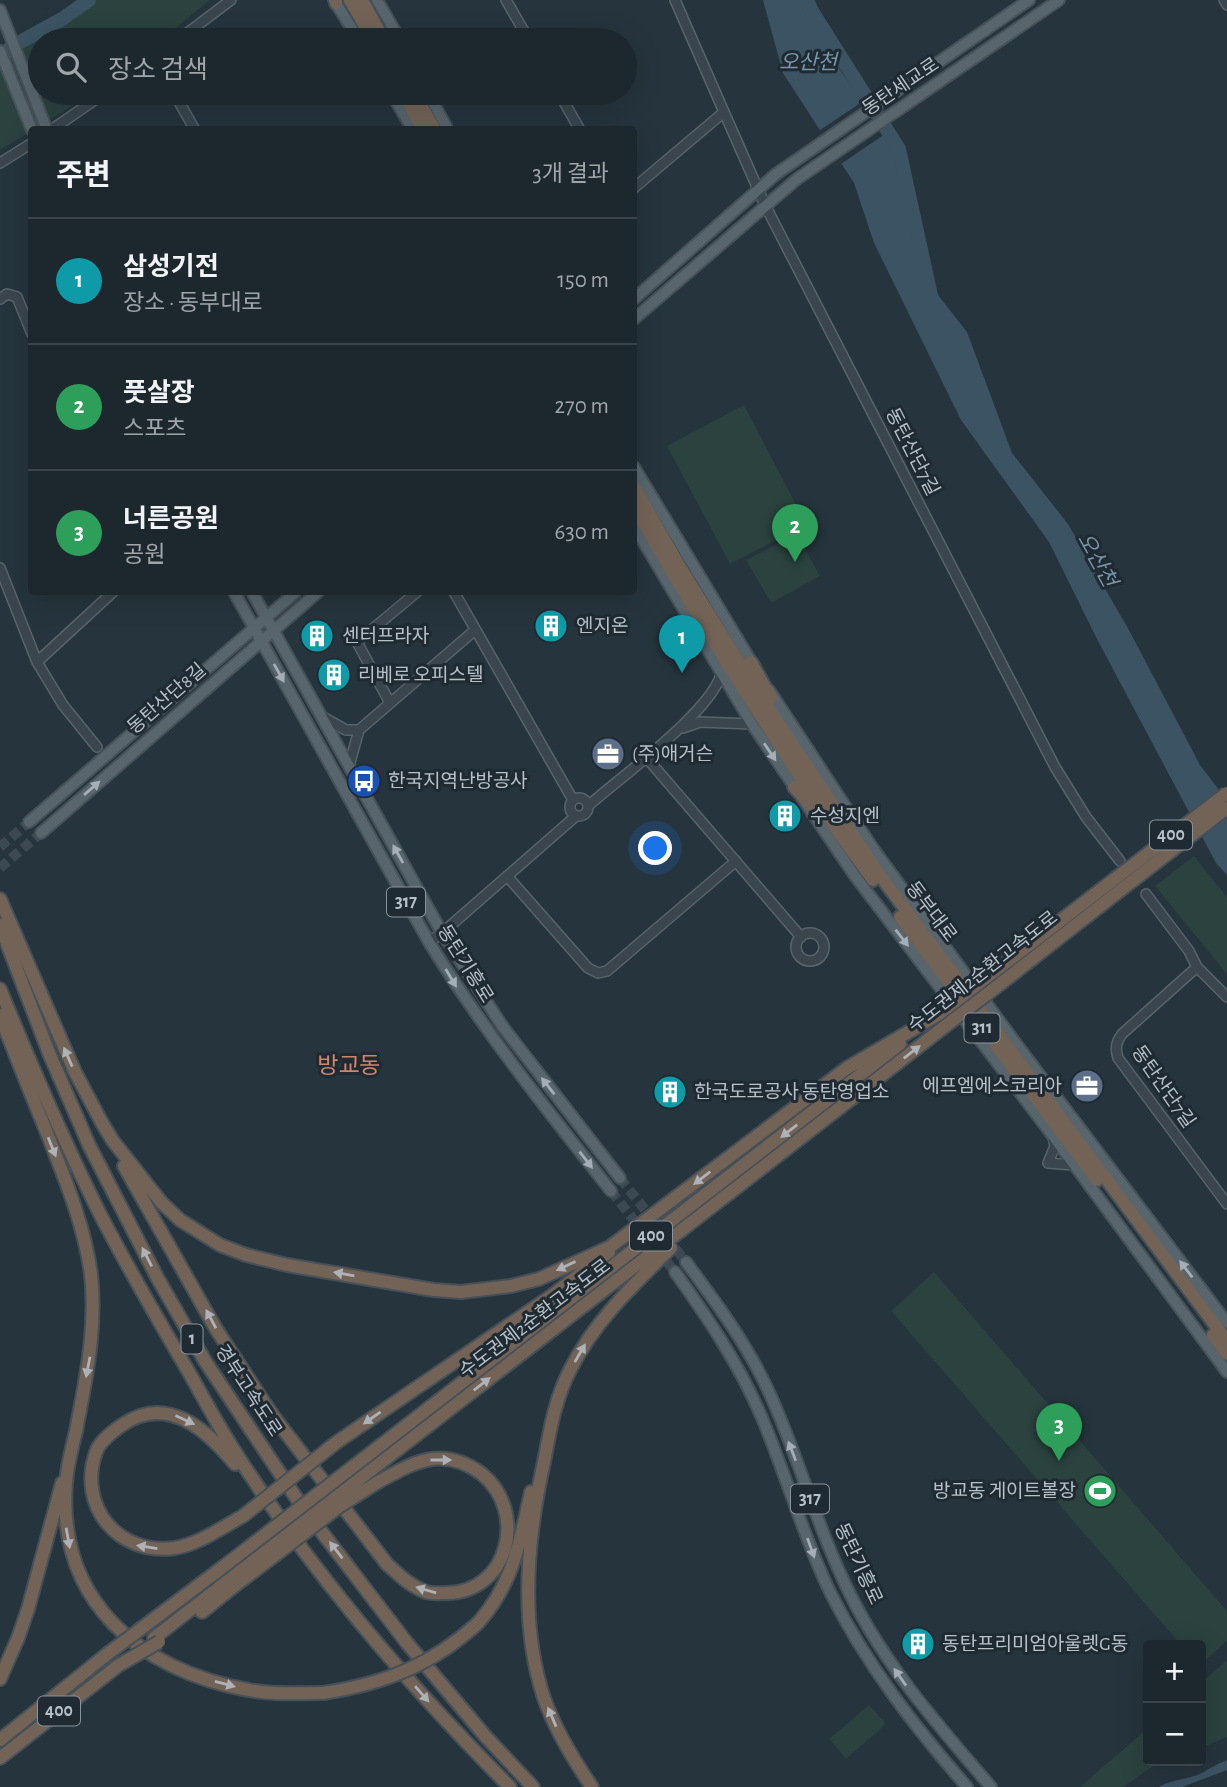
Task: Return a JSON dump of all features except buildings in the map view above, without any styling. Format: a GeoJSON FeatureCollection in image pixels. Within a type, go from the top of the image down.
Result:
{"type":"FeatureCollection","features":[{"type":"Feature","properties":{"kind":"highway"},"geometry":{"type":"LineString","coordinates":[[349,0],[366,28]]}},
{"type":"Feature","properties":{"kind":"highway"},"geometry":{"type":"LineString","coordinates":[[362,0],[377,28]]}},
{"type":"Feature","properties":{"kind":"highway"},"geometry":{"type":"LineString","coordinates":[[409,105],[421,126]]}},
{"type":"Feature","properties":{"kind":"highway"},"geometry":{"type":"LineString","coordinates":[[421,105],[433,126]]}},
{"type":"Feature","properties":{"kind":"highway","name":"동부대로"},"geometry":{"type":"LineString","coordinates":[[637,492],[757,691],[878,874],[1227,1341]]}},
{"type":"Feature","properties":{"kind":"highway","name":"동부대로"},"geometry":{"type":"LineString","coordinates":[[637,511],[747,695],[834,827],[1227,1354]]}},
{"type":"Feature","properties":{"kind":"highway"},"geometry":{"type":"LineString","coordinates":[[751,662],[775,706],[816,766],[853,837]]}},
{"type":"Feature","properties":{"kind":"highway"},"geometry":{"type":"LineString","coordinates":[[794,787],[834,827]]}},
{"type":"Feature","properties":{"kind":"highway","name":"수도권제2순환고속도로"},"geometry":{"type":"LineString","coordinates":[[370,1471],[1119,883],[1227,793]]}},
{"type":"Feature","properties":{"kind":"highway","name":"수도권제2순환고속도로"},"geometry":{"type":"LineString","coordinates":[[1119,883],[1227,808]]}},
{"type":"Feature","properties":{"kind":"highway"},"geometry":{"type":"LineString","coordinates":[[0,899],[89,1100],[216,1329],[273,1416],[387,1564],[409,1584],[429,1593],[456,1592],[473,1586],[490,1574],[507,1543],[509,1518],[503,1501],[483,1475],[449,1459],[370,1471]]}},
{"type":"Feature","properties":{"kind":"highway","name":"경부고속도로"},"geometry":{"type":"LineString","coordinates":[[0,925],[49,1053],[89,1145],[158,1279],[205,1362],[301,1505],[399,1633],[444,1689],[533,1787]]}},
{"type":"Feature","properties":{"kind":"highway","name":"경부고속도로"},"geometry":{"type":"LineString","coordinates":[[0,989],[67,1145],[142,1294],[232,1447],[346,1604],[433,1706],[510,1787]]}},
{"type":"Feature","properties":{"kind":"highway"},"geometry":{"type":"LineString","coordinates":[[0,1015],[77,1209],[91,1274],[91,1353],[66,1481],[68,1543],[93,1600],[130,1640],[159,1659],[206,1679],[250,1690],[323,1693],[359,1688],[395,1676],[450,1647],[478,1623],[501,1594],[510,1573],[558,1394],[586,1342],[614,1306],[723,1200]]}},
{"type":"Feature","properties":{"kind":"highway"},"geometry":{"type":"LineString","coordinates":[[89,1100],[113,1141],[161,1202],[180,1220],[220,1245],[266,1260],[434,1290],[489,1290],[539,1279],[610,1247],[839,1073],[944,1019]]}},
{"type":"Feature","properties":{"kind":"highway","name":"수도권제2순환고속도로"},"geometry":{"type":"LineString","coordinates":[[0,1740],[106,1655],[219,1570],[370,1471],[723,1200],[944,1019]]}},
{"type":"Feature","properties":{"kind":"highway"},"geometry":{"type":"LineString","coordinates":[[276,1511],[206,1434],[177,1416],[159,1413],[141,1415],[110,1434],[97,1450],[92,1470],[92,1490],[102,1515],[118,1534],[138,1546],[162,1549],[184,1546],[243,1516],[337,1442],[585,1272],[646,1221]]}},
{"type":"Feature","properties":{"kind":"highway"},"geometry":{"type":"LineString","coordinates":[[558,1394],[539,1480],[528,1590],[529,1619],[536,1668],[544,1699],[565,1746],[592,1787]]}},
{"type":"Feature","properties":{"kind":"highway"},"geometry":{"type":"LineString","coordinates":[[0,1679],[28,1609],[45,1539],[73,1446]]}},
{"type":"Feature","properties":{"kind":"highway","name":"400"},"geometry":{"type":"LineString","coordinates":[[0,1758],[119,1665],[340,1506],[370,1471]]}},
{"type":"Feature","properties":{"kind":"main road"},"geometry":{"type":"LineString","coordinates":[[377,0],[393,28]]}},
{"type":"Feature","properties":{"kind":"main road","name":"동탄세교로"},"geometry":{"type":"LineString","coordinates":[[758,188],[1029,0]]}},
{"type":"Feature","properties":{"kind":"main road","name":"동탄세교로"},"geometry":{"type":"LineString","coordinates":[[765,205],[797,179],[1059,0]]}},
{"type":"Feature","properties":{"kind":"main road"},"geometry":{"type":"LineString","coordinates":[[335,1],[352,28]]}},
{"type":"Feature","properties":{"kind":"main road"},"geometry":{"type":"LineString","coordinates":[[0,10],[28,79]]}},
{"type":"Feature","properties":{"kind":"main road"},"geometry":{"type":"LineString","coordinates":[[0,51],[30,126]]}},
{"type":"Feature","properties":{"kind":"main road"},"geometry":{"type":"LineString","coordinates":[[39,105],[47,126]]}},
{"type":"Feature","properties":{"kind":"main road"},"geometry":{"type":"LineString","coordinates":[[398,105],[411,126]]}},
{"type":"Feature","properties":{"kind":"main road"},"geometry":{"type":"LineString","coordinates":[[434,105],[446,126]]}},
{"type":"Feature","properties":{"kind":"main road"},"geometry":{"type":"LineString","coordinates":[[637,296],[758,188]]}},
{"type":"Feature","properties":{"kind":"main road"},"geometry":{"type":"LineString","coordinates":[[637,316],[765,205]]}},
{"type":"Feature","properties":{"kind":"main road"},"geometry":{"type":"LineString","coordinates":[[637,472],[751,662],[874,850],[1227,1323]]}},
{"type":"Feature","properties":{"kind":"main road","name":"동부대로"},"geometry":{"type":"LineString","coordinates":[[637,531],[721,675],[855,876],[1053,1136],[1227,1372]]}},
{"type":"Feature","properties":{"kind":"main road","name":"동탄기흥로"},"geometry":{"type":"LineString","coordinates":[[236,595],[458,990],[611,1191]]}},
{"type":"Feature","properties":{"kind":"main road","name":"동탄기흥로"},"geometry":{"type":"LineString","coordinates":[[254,595],[442,933],[503,1027],[620,1178]]}},
{"type":"Feature","properties":{"kind":"main road","name":"동탄산단8길"},"geometry":{"type":"LineString","coordinates":[[29,822],[292,595]]}},
{"type":"Feature","properties":{"kind":"main road","name":"동탄산단8길"},"geometry":{"type":"LineString","coordinates":[[41,833],[314,595]]}},
{"type":"Feature","properties":{"kind":"main road","name":"동탄기흥로"},"geometry":{"type":"LineString","coordinates":[[686,1262],[743,1345],[773,1400],[832,1556],[863,1618],[912,1693],[992,1787]]}},
{"type":"Feature","properties":{"kind":"main road","name":"동탄기흥로"},"geometry":{"type":"LineString","coordinates":[[675,1272],[717,1333],[761,1415],[815,1558],[856,1641],[880,1679],[967,1787]]}},
{"type":"Feature","properties":{"kind":"street"},"geometry":{"type":"LineString","coordinates":[[194,28],[231,0]]}},
{"type":"Feature","properties":{"kind":"street"},"geometry":{"type":"LineString","coordinates":[[506,0],[522,28]]}},
{"type":"Feature","properties":{"kind":"street","name":"동탄산단7길"},"geometry":{"type":"LineString","coordinates":[[675,0],[765,205],[1055,767],[1086,817],[1120,862]]}},
{"type":"Feature","properties":{"kind":"street"},"geometry":{"type":"LineString","coordinates":[[1224,0],[1227,5]]}},
{"type":"Feature","properties":{"kind":"street"},"geometry":{"type":"LineString","coordinates":[[55,126],[87,105]]}},
{"type":"Feature","properties":{"kind":"street"},"geometry":{"type":"LineString","coordinates":[[181,105],[193,126]]}},
{"type":"Feature","properties":{"kind":"street"},"geometry":{"type":"LineString","coordinates":[[566,105],[578,126]]}},
{"type":"Feature","properties":{"kind":"street"},"geometry":{"type":"LineString","coordinates":[[637,185],[724,112]]}},
{"type":"Feature","properties":{"kind":"street"},"geometry":{"type":"LineString","coordinates":[[0,163],[28,146]]}},
{"type":"Feature","properties":{"kind":"street"},"geometry":{"type":"LineString","coordinates":[[0,299],[7,294],[17,298],[28,324]]}},
{"type":"Feature","properties":{"kind":"street"},"geometry":{"type":"LineString","coordinates":[[0,568],[37,662],[63,705],[97,747]]}},
{"type":"Feature","properties":{"kind":"street"},"geometry":{"type":"LineString","coordinates":[[37,662],[111,595]]}},
{"type":"Feature","properties":{"kind":"street"},"geometry":{"type":"LineString","coordinates":[[390,703],[357,642],[413,595]]}},
{"type":"Feature","properties":{"kind":"street"},"geometry":{"type":"LineString","coordinates":[[456,595],[573,800]]}},
{"type":"Feature","properties":{"kind":"street"},"geometry":{"type":"LineString","coordinates":[[349,766],[359,730],[475,630]]}},
{"type":"Feature","properties":{"kind":"street"},"geometry":{"type":"LineString","coordinates":[[429,942],[576,816],[584,814],[588,806],[691,717],[716,688],[721,675]]}},
{"type":"Feature","properties":{"kind":"street"},"geometry":{"type":"LineString","coordinates":[[323,717],[346,730],[359,730]]}},
{"type":"Feature","properties":{"kind":"street"},"geometry":{"type":"LineString","coordinates":[[675,731],[700,722],[752,724]]}},
{"type":"Feature","properties":{"kind":"street"},"geometry":{"type":"LineString","coordinates":[[645,757],[801,937]]}},
{"type":"Feature","properties":{"kind":"street"},"geometry":{"type":"LineString","coordinates":[[573,800],[582,799],[588,806]]}},
{"type":"Feature","properties":{"kind":"street"},"geometry":{"type":"LineString","coordinates":[[573,800],[570,808],[576,816]]}},
{"type":"Feature","properties":{"kind":"street"},"geometry":{"type":"LineString","coordinates":[[507,876],[587,968],[598,973],[607,971],[736,861]]}},
{"type":"Feature","properties":{"kind":"street"},"geometry":{"type":"LineString","coordinates":[[1146,894],[1189,951],[1197,967],[1227,998]]}},
{"type":"Feature","properties":{"kind":"street","name":"동탄산단7길"},"geometry":{"type":"LineString","coordinates":[[1197,967],[1122,1034],[1115,1050],[1118,1058],[1227,1205]]}},
{"type":"Feature","properties":{"kind":"street"},"geometry":{"type":"LineString","coordinates":[[1053,1136],[1055,1146],[1048,1163],[1074,1165]]}},
{"type":"Feature","properties":{"kind":"green space"},"geometry":{"type":"Polygon","coordinates":[[[87,0],[210,0],[176,28],[43,28],[87,0]]]}},
{"type":"Feature","properties":{"kind":"green space"},"geometry":{"type":"Polygon","coordinates":[[[28,37],[28,105],[73,105],[39,126],[28,126],[28,133],[0,150],[0,52],[28,37]]]}},
{"type":"Feature","properties":{"kind":"green space"},"geometry":{"type":"Polygon","coordinates":[[[744,405],[806,524],[730,564],[667,446],[744,405]]]}},
{"type":"Feature","properties":{"kind":"green space"},"geometry":{"type":"Polygon","coordinates":[[[797,534],[820,576],[771,603],[746,560],[797,534]]]}},
{"type":"Feature","properties":{"kind":"green space"},"geometry":{"type":"Polygon","coordinates":[[[1194,856],[1227,897],[1227,974],[1155,886],[1194,856]]]}},
{"type":"Feature","properties":{"kind":"green space"},"geometry":{"type":"Polygon","coordinates":[[[934,1272],[1227,1611],[1227,1641],[1206,1660],[1206,1640],[1177,1640],[891,1311],[934,1272]]]}},
{"type":"Feature","properties":{"kind":"green space"},"geometry":{"type":"Polygon","coordinates":[[[1227,1660],[1227,1737],[1206,1746],[1206,1703],[1206,1679],[1227,1660]]]}},
{"type":"Feature","properties":{"kind":"green space"},"geometry":{"type":"Polygon","coordinates":[[[869,1705],[886,1724],[846,1759],[829,1739],[869,1705]]]}},
{"type":"Feature","properties":{"kind":"green space"},"geometry":{"type":"Polygon","coordinates":[[[1143,1732],[1143,1766],[1153,1766],[1123,1787],[1080,1787],[1143,1732]]]}},
{"type":"Feature","properties":{"kind":"water","name":"오산천"},"geometry":{"type":"Polygon","coordinates":[[[763,0],[815,0],[839,68],[893,146],[927,281],[967,332],[1012,453],[1068,524],[1130,632],[1200,765],[1227,800],[1227,875],[1216,863],[1097,639],[1049,542],[961,420],[874,243],[854,183],[783,73],[763,0]]]}},
{"type":"Feature","properties":{"kind":"water"},"geometry":{"type":"Polygon","coordinates":[[[1227,1760],[1227,1770],[1182,1787],[1159,1787],[1196,1775],[1227,1760]]]}},
{"type":"Feature","properties":{"kind":"pier"},"geometry":{"type":"Polygon","coordinates":[[[865,100],[888,132],[838,166],[817,132],[865,100]]]}},
{"type":"Feature","properties":{"kind":"waterway"},"geometry":{"type":"LineString","coordinates":[[46,28],[89,0]]}},
{"type":"Feature","properties":{"kind":"waterway","name":"오산천"},"geometry":{"type":"LineString","coordinates":[[805,0],[899,149],[932,300]]}},
{"type":"Feature","properties":{"kind":"waterway"},"geometry":{"type":"LineString","coordinates":[[0,59],[11,47],[28,38]]}},
{"type":"Feature","properties":{"kind":"tunnel"},"geometry":{"type":"LineString","coordinates":[[0,847],[29,822]]}},
{"type":"Feature","properties":{"kind":"tunnel"},"geometry":{"type":"LineString","coordinates":[[0,868],[41,833]]}},
{"type":"Feature","properties":{"kind":"tunnel"},"geometry":{"type":"LineString","coordinates":[[620,1178],[686,1262]]}},
{"type":"Feature","properties":{"kind":"tunnel"},"geometry":{"type":"LineString","coordinates":[[611,1191],[675,1272]]}},
{"type":"Feature","properties":{"kind":"place","name":"풋살장"},"geometry":{"type":"Point","coordinates":[795,562]}},
{"type":"Feature","properties":{"kind":"place","name":"엔지온"},"geometry":{"type":"Point","coordinates":[551,626]}},
{"type":"Feature","properties":{"kind":"place","name":"센터프라자"},"geometry":{"type":"Point","coordinates":[317,636]}},
{"type":"Feature","properties":{"kind":"place","name":"삼성기전"},"geometry":{"type":"Point","coordinates":[682,673]}},
{"type":"Feature","properties":{"kind":"place","name":"리베로 오피스텔"},"geometry":{"type":"Point","coordinates":[334,675]}},
{"type":"Feature","properties":{"kind":"place","name":"(주)애거슨"},"geometry":{"type":"Point","coordinates":[608,754]}},
{"type":"Feature","properties":{"kind":"place","name":"한국지역난방공사"},"geometry":{"type":"Point","coordinates":[364,781]}},
{"type":"Feature","properties":{"kind":"place","name":"수성지엔"},"geometry":{"type":"Point","coordinates":[785,816]}},
{"type":"Feature","properties":{"kind":"place","name":"에프엠에스코리아"},"geometry":{"type":"Point","coordinates":[1087,1086]}},
{"type":"Feature","properties":{"kind":"place","name":"한국도로공사 동탄영업소"},"geometry":{"type":"Point","coordinates":[670,1092]}},
{"type":"Feature","properties":{"kind":"place","name":"너른공원"},"geometry":{"type":"Point","coordinates":[1059,1461]}},
{"type":"Feature","properties":{"kind":"place","name":"방교동 게이트볼장"},"geometry":{"type":"Point","coordinates":[1100,1491]}},
{"type":"Feature","properties":{"kind":"place","name":"동탄프리미엄아울렛G동"},"geometry":{"type":"Point","coordinates":[918,1644]}},
{"type":"Feature","properties":{"kind":"district","name":"방교동"},"geometry":{"type":"Point","coordinates":[349,1066]}}]}
